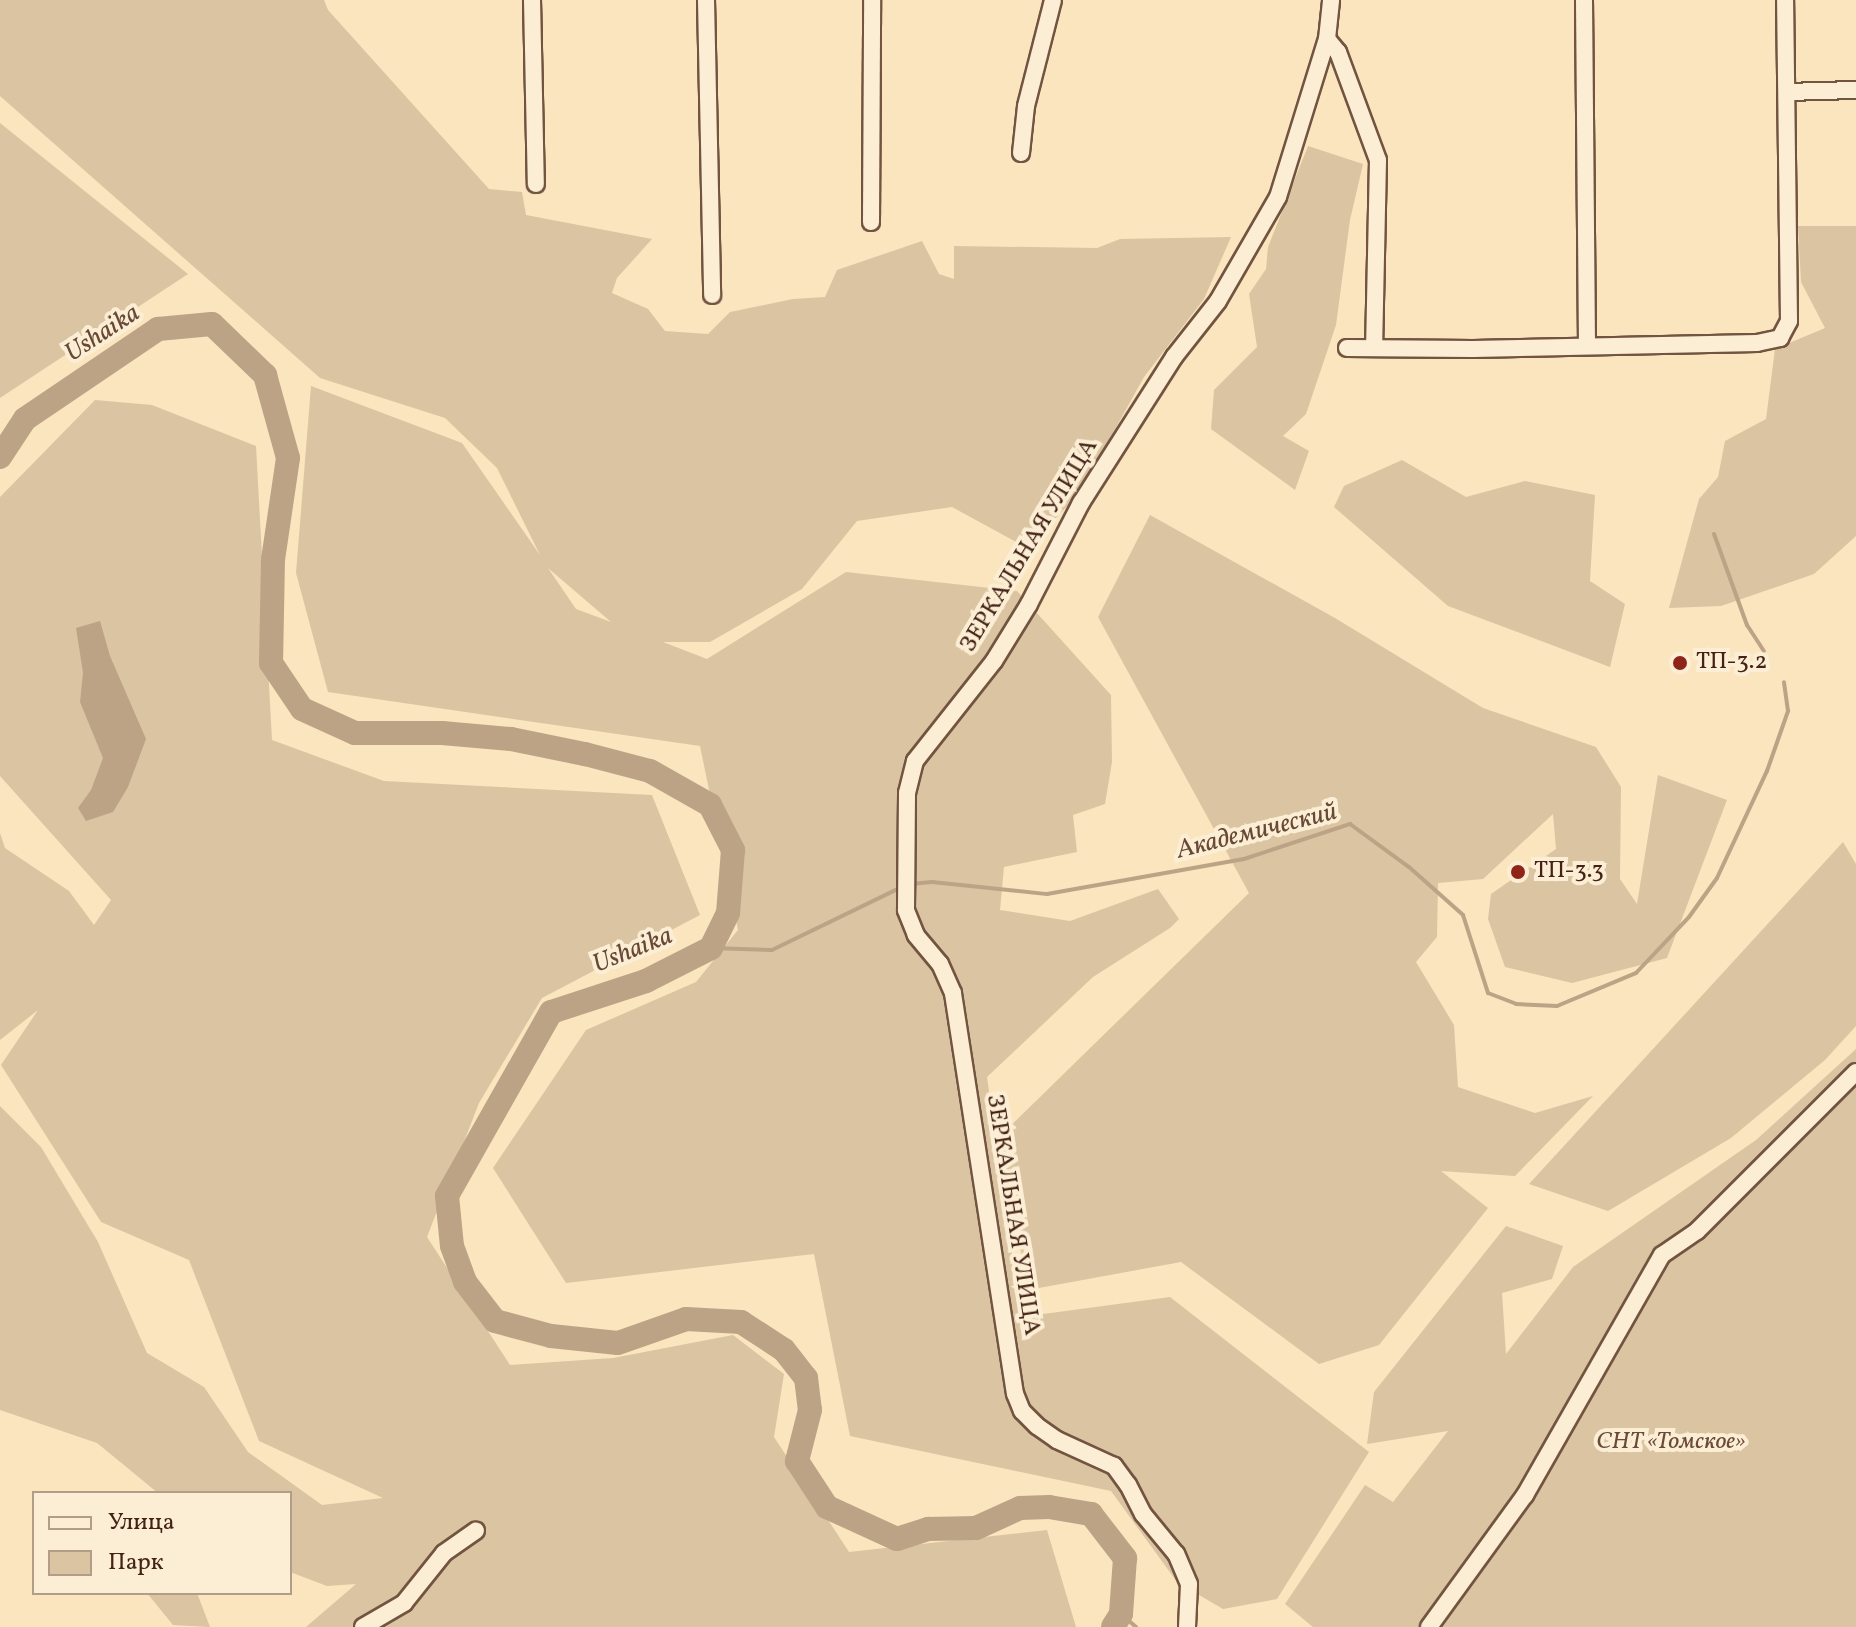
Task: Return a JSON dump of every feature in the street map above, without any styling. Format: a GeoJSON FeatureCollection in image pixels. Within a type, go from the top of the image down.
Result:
{"type":"FeatureCollection","features":[{"type":"Feature","properties":{"kind":"street"},"geometry":{"type":"LineString","coordinates":[[532,0],[536,184]]}},
{"type":"Feature","properties":{"kind":"street"},"geometry":{"type":"LineString","coordinates":[[706,0],[712,295]]}},
{"type":"Feature","properties":{"kind":"street"},"geometry":{"type":"LineString","coordinates":[[871,222],[872,0]]}},
{"type":"Feature","properties":{"kind":"street"},"geometry":{"type":"LineString","coordinates":[[1021,153],[1026,106],[1053,0]]}},
{"type":"Feature","properties":{"kind":"street","name":"ЗЕРКАЛЬНАЯ УЛИЦА"},"geometry":{"type":"LineString","coordinates":[[1187,1627],[1189,1584],[1176,1554],[1143,1514],[1121,1475],[1114,1466],[1057,1440],[1037,1426],[1022,1411],[1015,1394],[953,993],[940,964],[916,935],[906,910],[907,793],[915,761],[994,661],[1029,604],[1081,503],[1174,357],[1218,301],[1278,197],[1327,39],[1331,0]]}},
{"type":"Feature","properties":{"kind":"street"},"geometry":{"type":"LineString","coordinates":[[1584,0],[1587,346]]}},
{"type":"Feature","properties":{"kind":"street"},"geometry":{"type":"LineString","coordinates":[[1347,348],[1757,343],[1780,338],[1789,321],[1785,0]]}},
{"type":"Feature","properties":{"kind":"street"},"geometry":{"type":"LineString","coordinates":[[1327,39],[1338,52],[1378,160],[1374,348]]}},
{"type":"Feature","properties":{"kind":"street"},"geometry":{"type":"LineString","coordinates":[[1787,92],[1856,90]]}},
{"type":"Feature","properties":{"kind":"street"},"geometry":{"type":"LineString","coordinates":[[1429,1627],[1525,1495],[1662,1255],[1697,1231],[1856,1072]]}},
{"type":"Feature","properties":{"kind":"street"},"geometry":{"type":"LineString","coordinates":[[363,1627],[404,1603],[444,1553],[476,1531]]}},
{"type":"Feature","properties":{"kind":"green space"},"geometry":{"type":"Polygon","coordinates":[[[0,0],[324,0],[328,10],[489,189],[522,192],[526,215],[652,239],[617,278],[612,293],[648,309],[665,331],[708,334],[730,312],[793,299],[825,297],[837,270],[922,241],[939,274],[954,279],[954,246],[1097,248],[1120,239],[1231,237],[1204,299],[1144,377],[1079,494],[1027,548],[952,507],[857,521],[802,589],[710,642],[663,642],[707,659],[846,572],[1017,591],[1111,695],[1112,762],[1105,804],[1073,815],[1077,852],[1004,867],[1000,910],[1070,921],[1158,889],[1179,919],[1170,928],[1093,977],[987,1077],[1021,1317],[1170,1297],[1369,1452],[1277,1599],[1223,1609],[1177,1582],[1111,1491],[850,1436],[814,1254],[566,1283],[493,1168],[586,1030],[696,982],[738,930],[700,746],[328,692],[296,573],[311,386],[462,443],[540,555],[497,468],[445,418],[320,378],[0,96],[0,0]],[[548,568],[576,609],[611,622],[548,568]]]}},
{"type":"Feature","properties":{"kind":"green space"},"geometry":{"type":"Polygon","coordinates":[[[0,123],[188,274],[0,398],[0,123]]]}},
{"type":"Feature","properties":{"kind":"green space"},"geometry":{"type":"Polygon","coordinates":[[[1308,146],[1363,164],[1350,220],[1336,325],[1306,414],[1283,436],[1309,451],[1295,490],[1211,429],[1214,390],[1257,347],[1249,294],[1266,269],[1268,247],[1308,146]]]}},
{"type":"Feature","properties":{"kind":"green space"},"geometry":{"type":"Polygon","coordinates":[[[1798,226],[1856,226],[1856,536],[1814,574],[1721,606],[1669,608],[1699,499],[1718,477],[1725,441],[1766,419],[1775,349],[1825,328],[1801,282],[1798,226]]]}},
{"type":"Feature","properties":{"kind":"green space"},"geometry":{"type":"Polygon","coordinates":[[[95,400],[152,405],[256,446],[272,740],[384,781],[652,795],[700,915],[542,998],[479,1103],[427,1237],[510,1365],[613,1358],[733,1335],[784,1374],[774,1437],[849,1552],[1047,1530],[1076,1627],[306,1627],[356,1584],[327,1586],[292,1573],[292,1491],[156,1491],[97,1443],[0,1410],[0,1106],[41,1147],[98,1242],[147,1353],[204,1387],[248,1452],[322,1505],[383,1498],[259,1441],[189,1260],[101,1222],[1,1065],[38,1010],[0,1040],[0,833],[5,848],[69,891],[94,925],[111,900],[0,776],[0,497],[95,400]]]}},
{"type":"Feature","properties":{"kind":"green space"},"geometry":{"type":"Polygon","coordinates":[[[1402,460],[1466,497],[1525,481],[1595,495],[1590,581],[1625,604],[1610,667],[1448,606],[1334,507],[1344,486],[1402,460]]]}},
{"type":"Feature","properties":{"kind":"green space"},"geometry":{"type":"Polygon","coordinates":[[[1150,515],[1335,618],[1483,708],[1596,747],[1621,787],[1620,879],[1637,904],[1658,775],[1727,800],[1667,958],[1572,983],[1505,967],[1488,919],[1491,894],[1556,849],[1553,814],[1483,879],[1438,883],[1437,937],[1416,962],[1454,1025],[1458,1087],[1535,1113],[1593,1096],[1515,1176],[1441,1171],[1488,1208],[1379,1345],[1319,1364],[1181,1262],[1028,1290],[1000,1136],[1249,893],[1098,617],[1150,515]]]}},
{"type":"Feature","properties":{"kind":"green space"},"geometry":{"type":"Polygon","coordinates":[[[1843,842],[1856,864],[1856,1026],[1825,1060],[1731,1138],[1608,1211],[1529,1184],[1843,842]]]}},
{"type":"Feature","properties":{"kind":"green space","name":"СНТ «Томское»"},"geometry":{"type":"Polygon","coordinates":[[[1856,1049],[1856,1627],[1313,1627],[1285,1604],[1365,1485],[1393,1502],[1448,1431],[1367,1444],[1374,1392],[1506,1226],[1563,1246],[1552,1279],[1502,1293],[1506,1354],[1573,1267],[1756,1140],[1856,1049]]]}},
{"type":"Feature","properties":{"kind":"green space"},"geometry":{"type":"Polygon","coordinates":[[[149,1595],[198,1595],[210,1627],[173,1625],[149,1595]]]}},
{"type":"Feature","properties":{"kind":"shaded area"},"geometry":{"type":"Polygon","coordinates":[[[100,621],[110,656],[146,739],[128,787],[113,812],[86,821],[78,808],[91,790],[103,758],[80,702],[83,673],[76,628],[100,621]]]}},
{"type":"Feature","properties":{"kind":"waterway","name":"Ushaika"},"geometry":{"type":"LineString","coordinates":[[0,457],[25,419],[158,329],[212,324],[265,375],[288,458],[273,560],[271,663],[302,709],[355,733],[442,733],[511,739],[585,754],[650,771],[710,805],[733,850],[728,913],[711,948],[646,981],[551,1012],[447,1196],[452,1246],[465,1282],[495,1321],[551,1336],[618,1343],[686,1319],[741,1322],[784,1350],[806,1378],[810,1410],[797,1461],[827,1507],[897,1539],[928,1529],[976,1528],[1020,1508],[1049,1507],[1091,1514],[1125,1558],[1121,1614],[1113,1627]]}},
{"type":"Feature","properties":{"kind":"waterway","name":"Академический"},"geometry":{"type":"LineString","coordinates":[[1714,534],[1747,625],[1764,651]]}},
{"type":"Feature","properties":{"kind":"waterway","name":"Академический"},"geometry":{"type":"LineString","coordinates":[[910,884],[932,882],[1047,894],[1244,859],[1350,824],[1409,867],[1463,915],[1488,993],[1516,1004],[1557,1006],[1636,973],[1689,917],[1717,878],[1767,771],[1788,711],[1784,682]]}},
{"type":"Feature","properties":{"kind":"waterway","name":"Академический"},"geometry":{"type":"LineString","coordinates":[[711,948],[772,950],[902,887]]}},
{"type":"Feature","properties":{"kind":"waterway"},"geometry":{"type":"LineString","coordinates":[[1121,1614],[1136,1627]]}},
{"type":"Feature","properties":{"kind":"place","name":"ТП-3.2"},"geometry":{"type":"Point","coordinates":[1680,663]}},
{"type":"Feature","properties":{"kind":"place","name":"ТП-3.3"},"geometry":{"type":"Point","coordinates":[1518,872]}}]}
